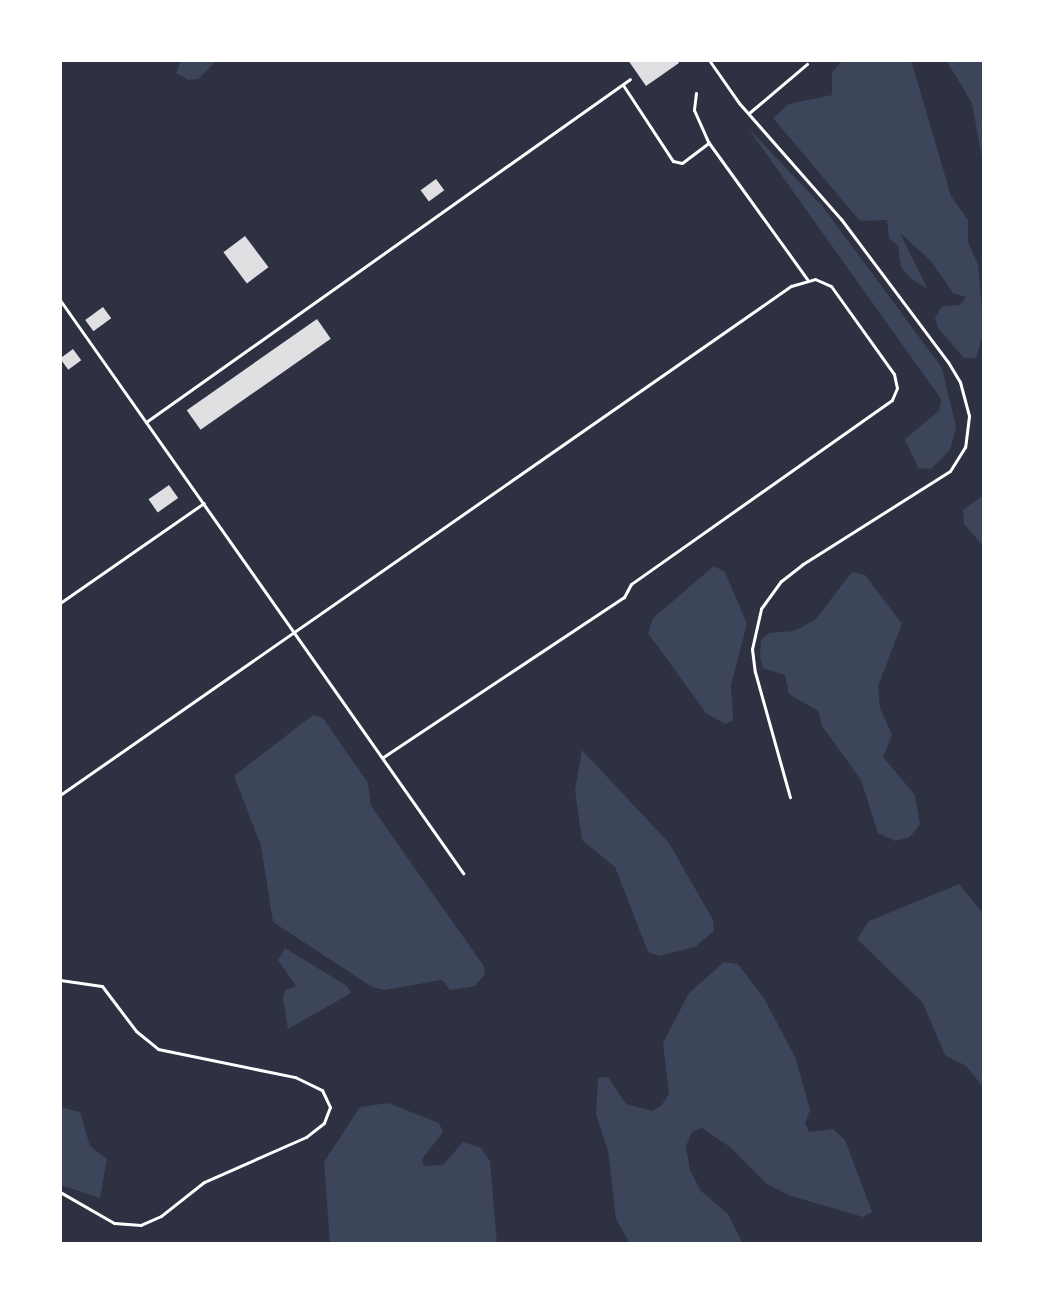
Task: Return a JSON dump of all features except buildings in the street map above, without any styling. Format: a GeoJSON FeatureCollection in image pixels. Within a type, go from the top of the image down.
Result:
{"type":"FeatureCollection","features":[{"type":"Feature","properties":{"kind":"lane"},"geometry":{"type":"LineString","coordinates":[[709,60],[749,113],[841,219],[948,362],[960,382],[969,416],[965,447],[950,471],[803,564],[781,581],[761,609],[752,649],[755,672],[790,797]]}},
{"type":"Feature","properties":{"kind":"lane"},"geometry":{"type":"LineString","coordinates":[[749,113],[807,64]]}},
{"type":"Feature","properties":{"kind":"lane"},"geometry":{"type":"LineString","coordinates":[[146,422],[630,79]]}},
{"type":"Feature","properties":{"kind":"lane"},"geometry":{"type":"LineString","coordinates":[[622,85],[673,161],[682,163],[709,143]]}},
{"type":"Feature","properties":{"kind":"lane"},"geometry":{"type":"LineString","coordinates":[[383,757],[624,597],[631,584],[892,400],[897,388],[894,374],[843,300],[831,286],[807,279],[709,143],[694,110],[696,93]]}},
{"type":"Feature","properties":{"kind":"lane"},"geometry":{"type":"LineString","coordinates":[[60,795],[807,279]]}},
{"type":"Feature","properties":{"kind":"lane"},"geometry":{"type":"LineString","coordinates":[[60,300],[463,873]]}},
{"type":"Feature","properties":{"kind":"lane"},"geometry":{"type":"LineString","coordinates":[[60,603],[204,503]]}},
{"type":"Feature","properties":{"kind":"lane"},"geometry":{"type":"LineString","coordinates":[[60,980],[102,986],[136,1031],[158,1049],[295,1077],[322,1090],[330,1107],[324,1123],[306,1137],[204,1182],[161,1216],[141,1225],[114,1223],[60,1192]]}},
{"type":"Feature","properties":{"kind":"shaded area"},"geometry":{"type":"Polygon","coordinates":[[[181,60],[217,60],[198,79],[188,80],[176,73],[181,60]]]}},
{"type":"Feature","properties":{"kind":"shaded area"},"geometry":{"type":"Polygon","coordinates":[[[843,60],[911,60],[951,196],[968,220],[968,242],[978,265],[984,330],[976,358],[964,358],[938,328],[935,318],[942,306],[960,305],[966,297],[953,293],[931,261],[900,233],[927,288],[911,279],[901,267],[898,246],[889,238],[887,220],[860,221],[773,118],[789,104],[832,95],[832,72],[843,60]]]}},
{"type":"Feature","properties":{"kind":"shaded area"},"geometry":{"type":"Polygon","coordinates":[[[946,60],[984,60],[984,169],[972,103],[946,60]]]}},
{"type":"Feature","properties":{"kind":"shaded area"},"geometry":{"type":"Polygon","coordinates":[[[748,128],[823,207],[942,368],[956,427],[950,450],[931,469],[918,468],[905,439],[939,411],[941,399],[748,128]]]}},
{"type":"Feature","properties":{"kind":"shaded area"},"geometry":{"type":"Polygon","coordinates":[[[984,495],[984,547],[964,524],[963,510],[984,495]]]}},
{"type":"Feature","properties":{"kind":"shaded area"},"geometry":{"type":"Polygon","coordinates":[[[714,566],[725,572],[747,624],[731,685],[733,720],[725,724],[706,713],[648,633],[653,618],[714,566]]]}},
{"type":"Feature","properties":{"kind":"shaded area"},"geometry":{"type":"Polygon","coordinates":[[[852,572],[865,575],[902,624],[878,686],[880,708],[892,735],[883,757],[915,795],[920,824],[910,837],[895,841],[878,833],[861,780],[822,726],[818,711],[789,694],[785,675],[763,668],[760,656],[761,640],[769,633],[794,631],[815,620],[852,572]]]}},
{"type":"Feature","properties":{"kind":"shaded area"},"geometry":{"type":"Polygon","coordinates":[[[313,715],[323,718],[368,783],[371,806],[483,965],[485,974],[475,986],[450,990],[442,980],[384,990],[372,987],[273,922],[261,846],[234,776],[313,715]]]}},
{"type":"Feature","properties":{"kind":"shaded area"},"geometry":{"type":"Polygon","coordinates":[[[582,750],[669,843],[713,920],[714,931],[695,947],[659,956],[648,952],[615,867],[582,840],[575,790],[582,750]]]}},
{"type":"Feature","properties":{"kind":"shaded area"},"geometry":{"type":"Polygon","coordinates":[[[959,884],[984,915],[984,1088],[966,1066],[945,1055],[923,1003],[857,939],[869,921],[959,884]]]}},
{"type":"Feature","properties":{"kind":"shaded area"},"geometry":{"type":"Polygon","coordinates":[[[285,948],[347,986],[351,993],[288,1029],[283,998],[285,990],[296,986],[278,960],[285,948]]]}},
{"type":"Feature","properties":{"kind":"shaded area"},"geometry":{"type":"Polygon","coordinates":[[[724,962],[738,964],[765,1000],[796,1059],[810,1110],[805,1123],[809,1132],[833,1129],[845,1140],[872,1212],[863,1217],[791,1196],[767,1184],[730,1147],[702,1128],[692,1132],[686,1146],[690,1170],[701,1191],[728,1214],[743,1244],[630,1244],[616,1219],[608,1151],[596,1114],[598,1078],[608,1077],[626,1104],[652,1111],[661,1106],[669,1094],[663,1043],[689,993],[724,962]]]}},
{"type":"Feature","properties":{"kind":"shaded area"},"geometry":{"type":"Polygon","coordinates":[[[388,1103],[439,1123],[443,1132],[422,1159],[424,1166],[443,1165],[463,1142],[481,1148],[490,1161],[497,1244],[330,1244],[324,1162],[360,1107],[388,1103]]]}},
{"type":"Feature","properties":{"kind":"shaded area"},"geometry":{"type":"Polygon","coordinates":[[[60,1107],[80,1112],[90,1146],[107,1159],[100,1198],[60,1185],[60,1107]]]}}]}
